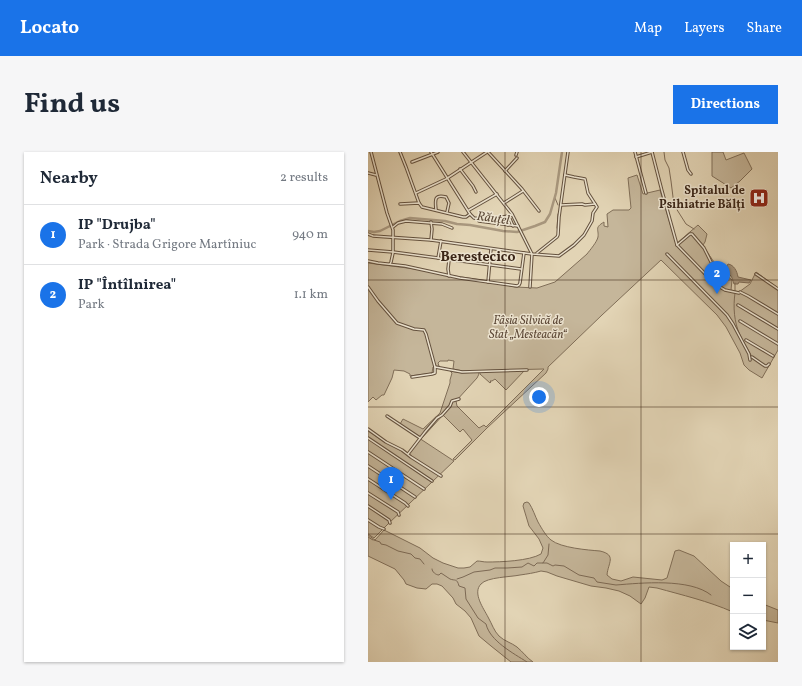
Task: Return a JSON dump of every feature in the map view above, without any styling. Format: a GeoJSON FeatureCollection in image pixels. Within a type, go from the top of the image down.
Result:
{"type":"FeatureCollection","features":[{"type":"Feature","properties":{"kind":"street"},"geometry":{"type":"LineString","coordinates":[[371,152],[392,227],[393,252],[390,264]]}},
{"type":"Feature","properties":{"kind":"street"},"geometry":{"type":"LineString","coordinates":[[400,152],[419,203],[422,207],[464,217],[470,214]]}},
{"type":"Feature","properties":{"kind":"street"},"geometry":{"type":"LineString","coordinates":[[412,162],[432,153],[438,152]]}},
{"type":"Feature","properties":{"kind":"street"},"geometry":{"type":"LineString","coordinates":[[463,152],[512,214],[532,254],[530,287]]}},
{"type":"Feature","properties":{"kind":"street"},"geometry":{"type":"LineString","coordinates":[[416,193],[444,180],[488,152],[539,211]]}},
{"type":"Feature","properties":{"kind":"street"},"geometry":{"type":"LineString","coordinates":[[536,254],[558,236],[568,152]]}},
{"type":"Feature","properties":{"kind":"street"},"geometry":{"type":"LineString","coordinates":[[635,152],[646,193]]}},
{"type":"Feature","properties":{"kind":"street"},"geometry":{"type":"LineString","coordinates":[[636,157],[652,152],[677,245],[719,287],[748,296],[778,314]]}},
{"type":"Feature","properties":{"kind":"street"},"geometry":{"type":"LineString","coordinates":[[683,152],[688,170],[691,174]]}},
{"type":"Feature","properties":{"kind":"street"},"geometry":{"type":"LineString","coordinates":[[432,153],[474,218],[489,220],[512,214]]}},
{"type":"Feature","properties":{"kind":"street"},"geometry":{"type":"LineString","coordinates":[[505,171],[517,158]]}},
{"type":"Feature","properties":{"kind":"street"},"geometry":{"type":"LineString","coordinates":[[460,169],[476,192]]}},
{"type":"Feature","properties":{"kind":"street"},"geometry":{"type":"LineString","coordinates":[[368,173],[377,175]]}},
{"type":"Feature","properties":{"kind":"street"},"geometry":{"type":"LineString","coordinates":[[368,234],[373,236],[393,236],[441,241],[491,249],[559,256],[574,245],[586,232],[592,221],[592,216],[597,209],[596,204],[588,193],[586,179],[565,175]]}},
{"type":"Feature","properties":{"kind":"street"},"geometry":{"type":"LineString","coordinates":[[504,203],[523,191]]}},
{"type":"Feature","properties":{"kind":"street"},"geometry":{"type":"LineString","coordinates":[[468,210],[496,194]]}},
{"type":"Feature","properties":{"kind":"street"},"geometry":{"type":"LineString","coordinates":[[436,210],[436,198],[445,197],[449,203],[447,212]]}},
{"type":"Feature","properties":{"kind":"street"},"geometry":{"type":"LineString","coordinates":[[400,204],[419,203]]}},
{"type":"Feature","properties":{"kind":"street"},"geometry":{"type":"LineString","coordinates":[[561,205],[596,204]]}},
{"type":"Feature","properties":{"kind":"street"},"geometry":{"type":"LineString","coordinates":[[510,219],[513,226]]}},
{"type":"Feature","properties":{"kind":"street"},"geometry":{"type":"LineString","coordinates":[[506,220],[508,225]]}},
{"type":"Feature","properties":{"kind":"street"},"geometry":{"type":"LineString","coordinates":[[392,227],[404,221],[431,222],[444,224],[452,228]]}},
{"type":"Feature","properties":{"kind":"street"},"geometry":{"type":"LineString","coordinates":[[479,221],[518,226]]}},
{"type":"Feature","properties":{"kind":"street"},"geometry":{"type":"LineString","coordinates":[[431,222],[431,240]]}},
{"type":"Feature","properties":{"kind":"street"},"geometry":{"type":"LineString","coordinates":[[677,245],[692,234],[704,248],[711,262]]}},
{"type":"Feature","properties":{"kind":"street"},"geometry":{"type":"LineString","coordinates":[[438,258],[441,241]]}},
{"type":"Feature","properties":{"kind":"street"},"geometry":{"type":"LineString","coordinates":[[488,282],[491,249]]}},
{"type":"Feature","properties":{"kind":"street"},"geometry":{"type":"LineString","coordinates":[[368,250],[522,269]]}},
{"type":"Feature","properties":{"kind":"street"},"geometry":{"type":"LineString","coordinates":[[368,261],[406,266],[460,278],[519,285],[524,253]]}},
{"type":"Feature","properties":{"kind":"street"},"geometry":{"type":"LineString","coordinates":[[667,254],[730,320],[749,354],[750,360]]}},
{"type":"Feature","properties":{"kind":"street"},"geometry":{"type":"LineString","coordinates":[[449,260],[449,276]]}},
{"type":"Feature","properties":{"kind":"street"},"geometry":{"type":"LineString","coordinates":[[756,274],[778,289]]}},
{"type":"Feature","properties":{"kind":"street"},"geometry":{"type":"LineString","coordinates":[[368,287],[397,323],[425,331],[435,367],[435,373],[412,377]]}},
{"type":"Feature","properties":{"kind":"street"},"geometry":{"type":"LineString","coordinates":[[738,305],[778,329]]}},
{"type":"Feature","properties":{"kind":"street"},"geometry":{"type":"LineString","coordinates":[[740,321],[778,344]]}},
{"type":"Feature","properties":{"kind":"street"},"geometry":{"type":"LineString","coordinates":[[746,340],[773,356]]}},
{"type":"Feature","properties":{"kind":"street"},"geometry":{"type":"LineString","coordinates":[[752,357],[766,366],[769,364]]}},
{"type":"Feature","properties":{"kind":"street"},"geometry":{"type":"LineString","coordinates":[[435,367],[462,372],[527,370]]}},
{"type":"Feature","properties":{"kind":"street"},"geometry":{"type":"LineString","coordinates":[[408,454],[437,418],[450,406],[452,401],[459,399]]}},
{"type":"Feature","properties":{"kind":"street"},"geometry":{"type":"LineString","coordinates":[[387,416],[420,438]]}},
{"type":"Feature","properties":{"kind":"street"},"geometry":{"type":"LineString","coordinates":[[368,429],[441,476]]}},
{"type":"Feature","properties":{"kind":"street"},"geometry":{"type":"LineString","coordinates":[[368,438],[432,481]]}},
{"type":"Feature","properties":{"kind":"street"},"geometry":{"type":"LineString","coordinates":[[368,452],[424,489]]}},
{"type":"Feature","properties":{"kind":"street"},"geometry":{"type":"LineString","coordinates":[[368,466],[415,497]]}},
{"type":"Feature","properties":{"kind":"street"},"geometry":{"type":"LineString","coordinates":[[368,479],[408,506]]}},
{"type":"Feature","properties":{"kind":"street"},"geometry":{"type":"LineString","coordinates":[[368,493],[398,512],[399,515]]}},
{"type":"Feature","properties":{"kind":"street"},"geometry":{"type":"LineString","coordinates":[[368,506],[390,520],[390,523]]}},
{"type":"Feature","properties":{"kind":"street"},"geometry":{"type":"LineString","coordinates":[[368,520],[384,529]]}},
{"type":"Feature","properties":{"kind":"green space"},"geometry":{"type":"Polygon","coordinates":[[[712,152],[723,152],[726,160],[744,153],[752,169],[731,188],[712,176],[712,152]]]}},
{"type":"Feature","properties":{"kind":"green space","name":"Fâșia Silvică de Stat „Mesteacăn“"},"geometry":{"type":"Polygon","coordinates":[[[637,175],[643,194],[660,190],[676,244],[698,225],[707,234],[703,245],[716,264],[732,280],[731,290],[739,292],[750,284],[756,272],[778,288],[778,350],[762,378],[744,365],[740,353],[726,327],[717,315],[661,260],[548,367],[546,373],[455,460],[453,459],[472,440],[463,429],[460,432],[443,415],[422,438],[400,424],[403,419],[423,429],[440,413],[450,383],[452,373],[450,371],[462,373],[478,372],[479,374],[477,378],[456,401],[457,406],[479,428],[484,425],[486,427],[544,369],[463,371],[453,369],[454,361],[440,361],[438,363],[439,366],[433,367],[432,373],[410,376],[410,374],[404,371],[394,370],[384,395],[376,400],[373,397],[368,402],[368,263],[423,270],[515,287],[537,288],[555,282],[587,254],[598,237],[599,226],[604,222],[604,226],[608,227],[607,214],[613,210],[629,210],[631,208],[628,178],[637,175]]]}},
{"type":"Feature","properties":{"kind":"green space"},"geometry":{"type":"Polygon","coordinates":[[[525,370],[506,390],[495,379],[490,381],[490,383],[480,374],[480,372],[525,370]]]}},
{"type":"Feature","properties":{"kind":"green space"},"geometry":{"type":"Polygon","coordinates":[[[368,431],[407,454],[419,438],[454,461],[374,538],[368,534],[368,431]]]}},
{"type":"Feature","properties":{"kind":"green space"},"geometry":{"type":"Polygon","coordinates":[[[524,503],[529,503],[543,530],[555,543],[568,547],[600,551],[608,555],[610,560],[607,575],[612,579],[621,581],[633,577],[662,580],[667,578],[675,551],[679,550],[694,556],[721,581],[730,587],[730,611],[695,598],[649,587],[641,604],[630,596],[619,591],[591,586],[541,571],[488,580],[481,584],[478,596],[494,630],[499,636],[517,647],[533,662],[511,662],[479,636],[471,618],[456,604],[453,598],[442,586],[432,584],[426,589],[417,588],[406,584],[395,569],[368,556],[368,535],[375,540],[384,530],[420,548],[433,558],[458,568],[470,567],[477,561],[487,562],[522,560],[536,556],[541,554],[543,548],[539,539],[529,526],[523,506],[524,503]]]}},
{"type":"Feature","properties":{"kind":"green space"},"geometry":{"type":"Polygon","coordinates":[[[766,605],[778,610],[778,623],[766,621],[766,605]]]}},
{"type":"Feature","properties":{"kind":"shaded area"},"geometry":{"type":"Polygon","coordinates":[[[728,264],[735,269],[738,277],[751,280],[749,283],[739,282],[738,284],[734,284],[731,276],[724,271],[728,264]]]}},
{"type":"Feature","properties":{"kind":"waterway","name":"Răuțel"},"geometry":{"type":"LineString","coordinates":[[368,231],[380,231],[400,221],[410,218],[445,221],[517,232],[545,222],[550,214],[556,193],[562,152]]}},
{"type":"Feature","properties":{"kind":"waterway"},"geometry":{"type":"LineString","coordinates":[[664,152],[665,160],[669,168],[674,205],[686,224],[694,229]]}},
{"type":"Feature","properties":{"kind":"waterway","name":"Răuțel"},"geometry":{"type":"LineString","coordinates":[[555,198],[558,205]]}},
{"type":"Feature","properties":{"kind":"waterway"},"geometry":{"type":"LineString","coordinates":[[557,228],[558,214]]}},
{"type":"Feature","properties":{"kind":"waterway"},"geometry":{"type":"LineString","coordinates":[[735,283],[735,291]]}},
{"type":"Feature","properties":{"kind":"waterway"},"geometry":{"type":"LineString","coordinates":[[735,293],[734,309],[736,325],[751,355],[751,358]]}},
{"type":"Feature","properties":{"kind":"waterway"},"geometry":{"type":"LineString","coordinates":[[368,537],[373,540]]}},
{"type":"Feature","properties":{"kind":"waterway"},"geometry":{"type":"LineString","coordinates":[[374,540],[398,551],[411,554],[415,558],[420,559],[424,564]]}},
{"type":"Feature","properties":{"kind":"waterway"},"geometry":{"type":"LineString","coordinates":[[457,579],[474,572],[495,568],[522,567],[528,563],[534,566],[537,563],[543,563],[548,555],[549,544]]}},
{"type":"Feature","properties":{"kind":"waterway"},"geometry":{"type":"LineString","coordinates":[[543,563],[553,566],[564,566],[579,575],[594,578],[597,582],[616,585],[652,583],[678,584],[691,586],[711,595]]}},
{"type":"Feature","properties":{"kind":"waterway"},"geometry":{"type":"LineString","coordinates":[[432,569],[435,574],[439,575],[441,573],[450,579],[457,581],[459,586],[465,588],[466,599],[478,618],[486,624],[492,636],[509,651],[527,662]]}},
{"type":"Feature","properties":{"kind":"place","name":"Spitalul de Psihiatrie Bălți"},"geometry":{"type":"Point","coordinates":[759,198]}},
{"type":"Feature","properties":{"kind":"place","name":"IP \"Întîlnirea\""},"geometry":{"type":"Point","coordinates":[717,294]}},
{"type":"Feature","properties":{"kind":"place","name":"IP \"Drujba\""},"geometry":{"type":"Point","coordinates":[391,500]}},
{"type":"Feature","properties":{"kind":"district","name":"Berestecico"},"geometry":{"type":"Point","coordinates":[478,257]}}]}
